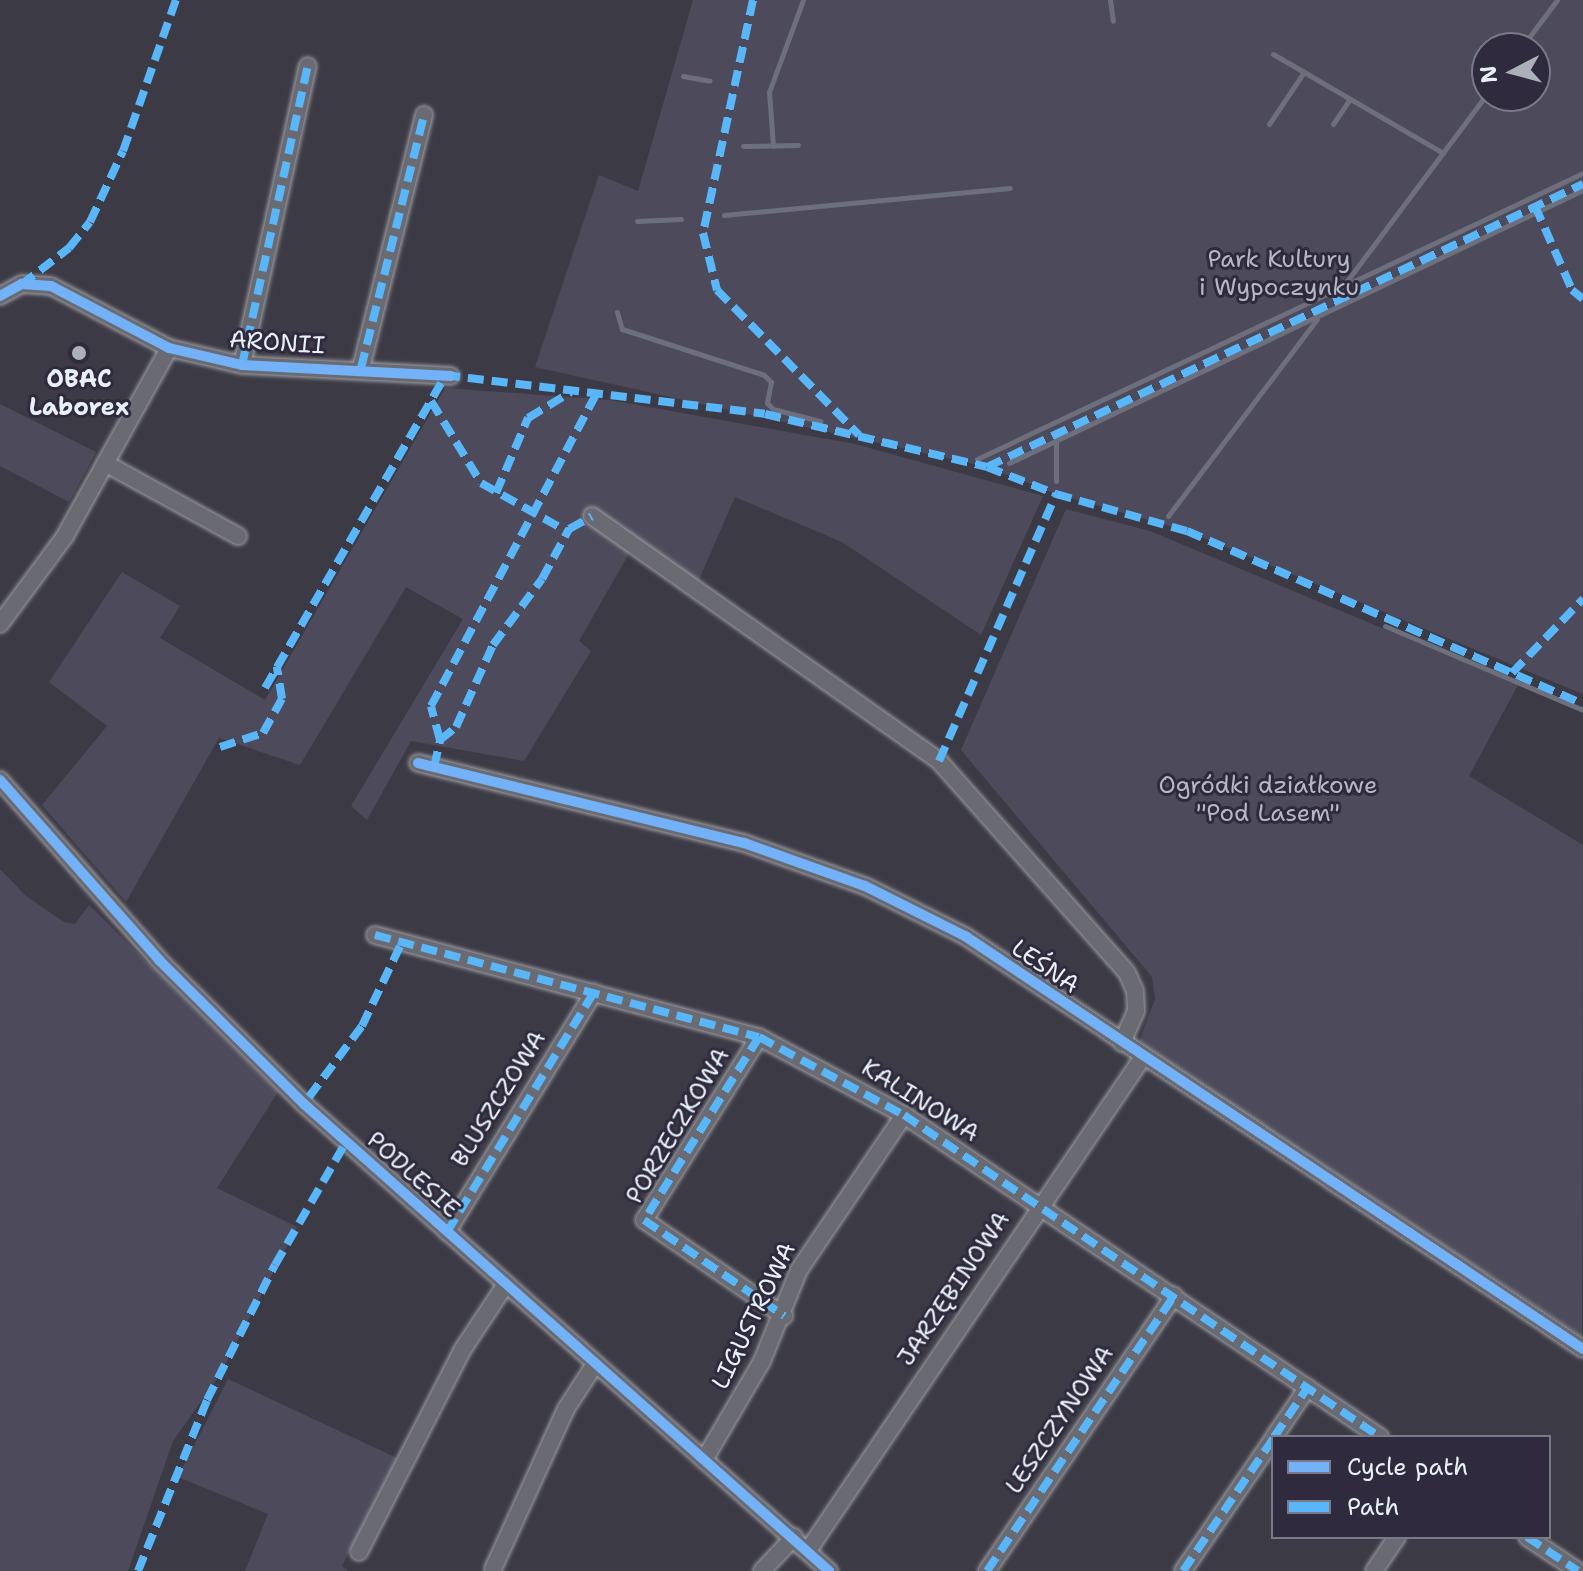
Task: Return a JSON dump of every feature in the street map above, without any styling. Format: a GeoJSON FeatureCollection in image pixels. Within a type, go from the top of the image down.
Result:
{"type":"FeatureCollection","features":[{"type":"Feature","properties":{"kind":"street"},"geometry":{"type":"LineString","coordinates":[[242,365],[308,66]]}},
{"type":"Feature","properties":{"kind":"street"},"geometry":{"type":"LineString","coordinates":[[361,368],[424,115]]}},
{"type":"Feature","properties":{"kind":"street","name":"ARONII"},"geometry":{"type":"LineString","coordinates":[[0,296],[22,284],[51,286],[169,348],[242,365],[361,368],[451,376]]}},
{"type":"Feature","properties":{"kind":"street"},"geometry":{"type":"LineString","coordinates":[[0,624],[65,536],[169,348]]}},
{"type":"Feature","properties":{"kind":"street"},"geometry":{"type":"LineString","coordinates":[[105,463],[238,536]]}},
{"type":"Feature","properties":{"kind":"street"},"geometry":{"type":"LineString","coordinates":[[592,516],[939,761],[1127,973],[1135,991],[1136,1011],[1122,1043]]}},
{"type":"Feature","properties":{"kind":"street","name":"LEŚNA"},"geometry":{"type":"LineString","coordinates":[[418,763],[744,843],[865,886],[965,936],[1583,1349]]}},
{"type":"Feature","properties":{"kind":"street","name":"PODLESIE"},"geometry":{"type":"LineString","coordinates":[[0,780],[175,977],[304,1104],[595,1364],[809,1549],[829,1571]]}},
{"type":"Feature","properties":{"kind":"street","name":"KALINOWA"},"geometry":{"type":"LineString","coordinates":[[375,935],[759,1037],[904,1115],[1377,1435]]}},
{"type":"Feature","properties":{"kind":"street","name":"BLUSZCZOWA"},"geometry":{"type":"LineString","coordinates":[[447,1232],[594,992]]}},
{"type":"Feature","properties":{"kind":"street","name":"PORZECZKOWA"},"geometry":{"type":"LineString","coordinates":[[759,1037],[644,1220],[784,1316]]}},
{"type":"Feature","properties":{"kind":"street","name":"JARZĘBINOWA"},"geometry":{"type":"LineString","coordinates":[[809,1549],[1038,1207],[1143,1057]]}},
{"type":"Feature","properties":{"kind":"street","name":"LIGUSTROWA"},"geometry":{"type":"LineString","coordinates":[[704,1460],[784,1316],[799,1270],[904,1115]]}},
{"type":"Feature","properties":{"kind":"street"},"geometry":{"type":"LineString","coordinates":[[359,1552],[463,1349],[506,1284]]}},
{"type":"Feature","properties":{"kind":"street","name":"LESZCZYNOWA"},"geometry":{"type":"LineString","coordinates":[[987,1571],[1174,1296]]}},
{"type":"Feature","properties":{"kind":"street"},"geometry":{"type":"LineString","coordinates":[[493,1569],[566,1409],[595,1364]]}},
{"type":"Feature","properties":{"kind":"street"},"geometry":{"type":"LineString","coordinates":[[1276,1435],[1308,1387]]}},
{"type":"Feature","properties":{"kind":"street"},"geometry":{"type":"LineString","coordinates":[[1183,1571],[1271,1442]]}},
{"type":"Feature","properties":{"kind":"street"},"geometry":{"type":"LineString","coordinates":[[762,1571],[794,1537]]}},
{"type":"Feature","properties":{"kind":"street"},"geometry":{"type":"LineString","coordinates":[[1374,1571],[1396,1539]]}},
{"type":"Feature","properties":{"kind":"street"},"geometry":{"type":"LineString","coordinates":[[1530,1539],[1578,1571]]}},
{"type":"Feature","properties":{"kind":"green space","name":"Park Kultury i Wypoczynku"},"geometry":{"type":"Polygon","coordinates":[[[693,0],[1583,0],[1583,694],[1187,531],[1056,494],[987,467],[535,367],[599,175],[638,191],[693,0]]]}},
{"type":"Feature","properties":{"kind":"green space"},"geometry":{"type":"Polygon","coordinates":[[[445,388],[610,400],[855,444],[1043,496],[981,635],[842,542],[735,497],[698,582],[631,550],[579,641],[591,651],[524,761],[411,741],[367,820],[351,806],[463,619],[406,587],[300,765],[219,738],[126,902],[42,805],[107,726],[49,682],[122,572],[180,606],[160,638],[265,700],[445,388]]]}},
{"type":"Feature","properties":{"kind":"green space"},"geometry":{"type":"Polygon","coordinates":[[[0,404],[96,452],[69,502],[0,466],[0,404]]]}},
{"type":"Feature","properties":{"kind":"green space","name":"Ogródki działkowe \"Pod Lasem\""},"geometry":{"type":"Polygon","coordinates":[[[1066,509],[1150,531],[1518,685],[1469,776],[1583,845],[1582,1336],[1139,1042],[1155,999],[1152,977],[961,750],[1066,509]]]}},
{"type":"Feature","properties":{"kind":"green space"},"geometry":{"type":"Polygon","coordinates":[[[0,869],[26,896],[64,922],[75,924],[89,905],[278,1092],[217,1188],[297,1227],[219,1376],[173,1441],[128,1571],[0,1571],[0,869]]]}},
{"type":"Feature","properties":{"kind":"green space"},"geometry":{"type":"Polygon","coordinates":[[[228,1379],[397,1458],[342,1566],[348,1571],[245,1571],[268,1514],[178,1477],[228,1379]]]}},
{"type":"Feature","properties":{"kind":"waterway"},"geometry":{"type":"LineString","coordinates":[[773,146],[769,92],[803,0]]}},
{"type":"Feature","properties":{"kind":"waterway"},"geometry":{"type":"LineString","coordinates":[[1110,0],[1113,21]]}},
{"type":"Feature","properties":{"kind":"waterway"},"geometry":{"type":"LineString","coordinates":[[1533,32],[1557,0]]}},
{"type":"Feature","properties":{"kind":"waterway"},"geometry":{"type":"LineString","coordinates":[[1273,54],[1443,153]]}},
{"type":"Feature","properties":{"kind":"waterway"},"geometry":{"type":"LineString","coordinates":[[1269,124],[1304,72]]}},
{"type":"Feature","properties":{"kind":"waterway"},"geometry":{"type":"LineString","coordinates":[[683,76],[710,81]]}},
{"type":"Feature","properties":{"kind":"waterway"},"geometry":{"type":"LineString","coordinates":[[1333,124],[1350,99]]}},
{"type":"Feature","properties":{"kind":"waterway"},"geometry":{"type":"LineString","coordinates":[[1341,289],[1474,112]]}},
{"type":"Feature","properties":{"kind":"waterway"},"geometry":{"type":"LineString","coordinates":[[743,146],[798,145]]}},
{"type":"Feature","properties":{"kind":"waterway"},"geometry":{"type":"LineString","coordinates":[[977,459],[1583,173]]}},
{"type":"Feature","properties":{"kind":"waterway"},"geometry":{"type":"LineString","coordinates":[[724,215],[1010,188]]}},
{"type":"Feature","properties":{"kind":"waterway"},"geometry":{"type":"LineString","coordinates":[[1009,463],[1583,190]]}},
{"type":"Feature","properties":{"kind":"waterway"},"geometry":{"type":"LineString","coordinates":[[637,221],[681,219]]}},
{"type":"Feature","properties":{"kind":"waterway"},"geometry":{"type":"LineString","coordinates":[[617,312],[622,329],[764,375],[771,382],[767,403],[773,409],[820,421]]}},
{"type":"Feature","properties":{"kind":"waterway"},"geometry":{"type":"LineString","coordinates":[[1168,516],[1317,319]]}},
{"type":"Feature","properties":{"kind":"waterway"},"geometry":{"type":"LineString","coordinates":[[1056,440],[1056,481]]}},
{"type":"Feature","properties":{"kind":"waterway"},"geometry":{"type":"LineString","coordinates":[[1385,626],[1583,710]]}},
{"type":"Feature","properties":{"kind":"marked path"},"geometry":{"type":"LineString","coordinates":[[21,285],[69,248],[90,222],[123,151],[176,0]]}},
{"type":"Feature","properties":{"kind":"marked path"},"geometry":{"type":"LineString","coordinates":[[753,0],[703,233],[717,290],[859,435]]}},
{"type":"Feature","properties":{"kind":"marked path"},"geometry":{"type":"LineString","coordinates":[[242,365],[308,66]]}},
{"type":"Feature","properties":{"kind":"marked path"},"geometry":{"type":"LineString","coordinates":[[361,368],[424,115]]}},
{"type":"Feature","properties":{"kind":"marked path"},"geometry":{"type":"LineString","coordinates":[[987,467],[1583,184]]}},
{"type":"Feature","properties":{"kind":"marked path"},"geometry":{"type":"LineString","coordinates":[[1535,206],[1572,290],[1583,299]]}},
{"type":"Feature","properties":{"kind":"marked path"},"geometry":{"type":"LineString","coordinates":[[444,375],[765,414],[987,467],[1056,494],[1187,531],[1583,704]]}},
{"type":"Feature","properties":{"kind":"marked path"},"geometry":{"type":"LineString","coordinates":[[265,688],[445,376]]}},
{"type":"Feature","properties":{"kind":"marked path"},"geometry":{"type":"LineString","coordinates":[[496,493],[528,418],[571,392]]}},
{"type":"Feature","properties":{"kind":"marked path"},"geometry":{"type":"LineString","coordinates":[[434,767],[440,740],[431,706],[596,394]]}},
{"type":"Feature","properties":{"kind":"marked path"},"geometry":{"type":"LineString","coordinates":[[431,401],[481,483],[568,532]]}},
{"type":"Feature","properties":{"kind":"marked path"},"geometry":{"type":"LineString","coordinates":[[939,761],[1056,494]]}},
{"type":"Feature","properties":{"kind":"marked path"},"geometry":{"type":"LineString","coordinates":[[440,740],[456,727],[493,645],[542,579],[569,529],[592,516]]}},
{"type":"Feature","properties":{"kind":"marked path"},"geometry":{"type":"LineString","coordinates":[[1512,673],[1583,599]]}},
{"type":"Feature","properties":{"kind":"marked path"},"geometry":{"type":"LineString","coordinates":[[220,747],[263,733],[282,699],[277,666]]}},
{"type":"Feature","properties":{"kind":"marked path"},"geometry":{"type":"LineString","coordinates":[[375,935],[759,1037],[904,1115],[1377,1435]]}},
{"type":"Feature","properties":{"kind":"marked path"},"geometry":{"type":"LineString","coordinates":[[309,1097],[362,1026],[403,940]]}},
{"type":"Feature","properties":{"kind":"marked path"},"geometry":{"type":"LineString","coordinates":[[447,1232],[594,992]]}},
{"type":"Feature","properties":{"kind":"marked path"},"geometry":{"type":"LineString","coordinates":[[759,1037],[644,1220],[784,1316]]}},
{"type":"Feature","properties":{"kind":"marked path"},"geometry":{"type":"LineString","coordinates":[[138,1571],[207,1400],[275,1265],[346,1142]]}},
{"type":"Feature","properties":{"kind":"marked path"},"geometry":{"type":"LineString","coordinates":[[987,1571],[1174,1296]]}},
{"type":"Feature","properties":{"kind":"marked path"},"geometry":{"type":"LineString","coordinates":[[1275,1435],[1308,1387]]}},
{"type":"Feature","properties":{"kind":"marked path"},"geometry":{"type":"LineString","coordinates":[[1183,1571],[1271,1442]]}},
{"type":"Feature","properties":{"kind":"marked path"},"geometry":{"type":"LineString","coordinates":[[1530,1539],[1578,1571]]}},
{"type":"Feature","properties":{"kind":"cycle path"},"geometry":{"type":"LineString","coordinates":[[0,296],[22,284],[51,286],[169,348],[242,365],[451,376]]}},
{"type":"Feature","properties":{"kind":"cycle path"},"geometry":{"type":"LineString","coordinates":[[418,763],[744,843],[865,886],[965,936],[1583,1349]]}},
{"type":"Feature","properties":{"kind":"cycle path"},"geometry":{"type":"LineString","coordinates":[[0,780],[159,960],[304,1104],[829,1571]]}},
{"type":"Feature","properties":{"kind":"place","name":"OBAC Laborex"},"geometry":{"type":"Point","coordinates":[79,353]}}]}
